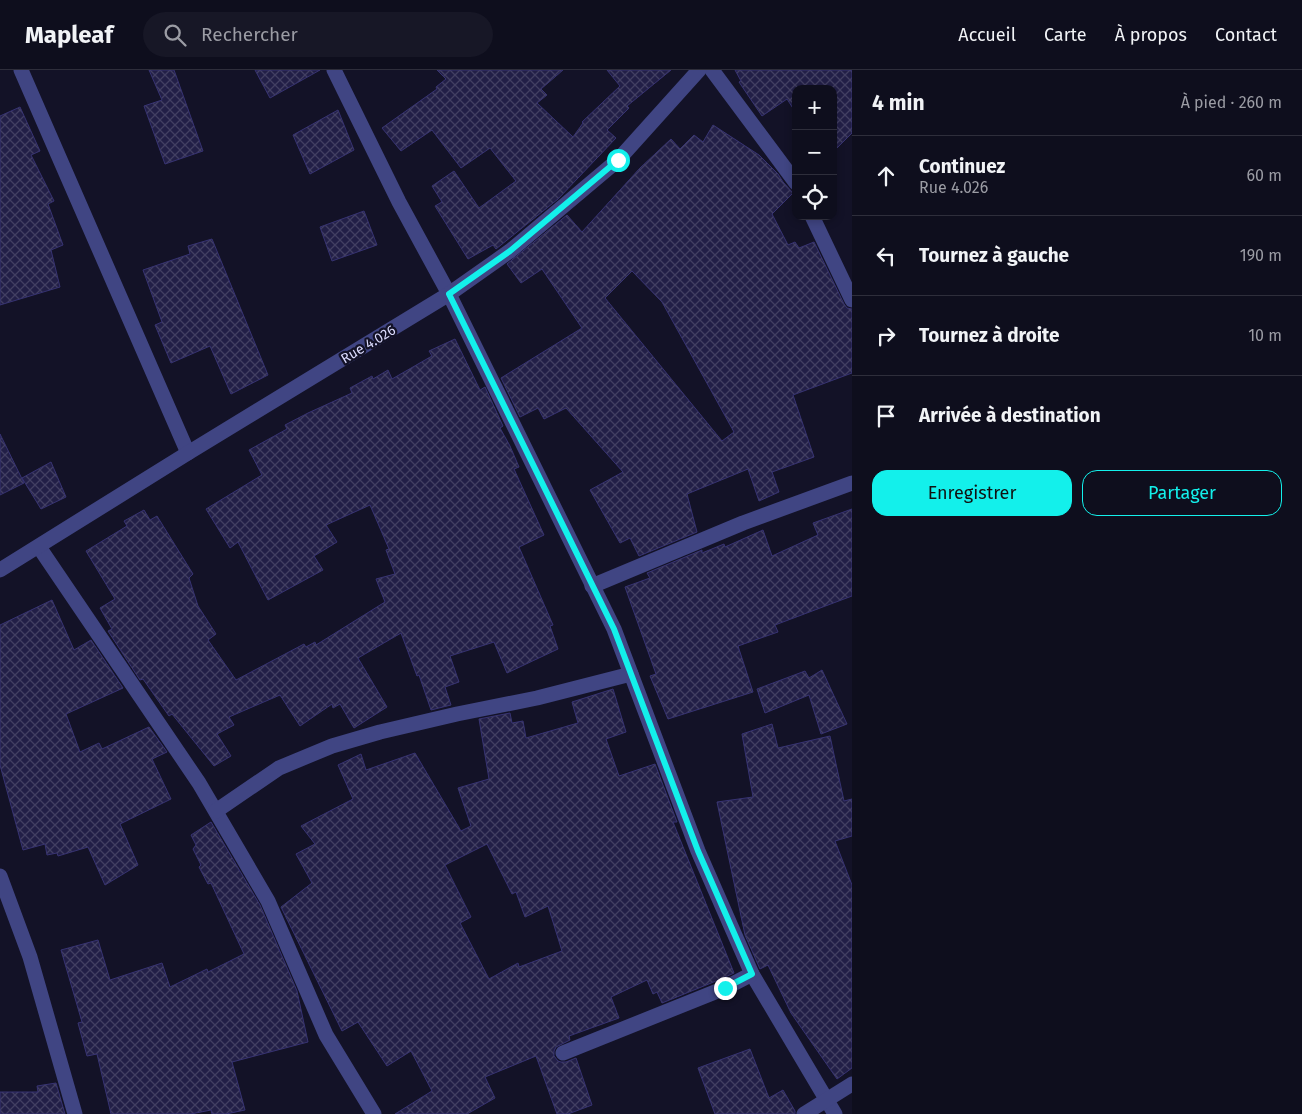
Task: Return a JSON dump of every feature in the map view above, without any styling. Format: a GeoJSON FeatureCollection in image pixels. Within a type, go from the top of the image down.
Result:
{"type":"FeatureCollection","features":[{"type":"Feature","properties":{"kind":"street"},"geometry":{"type":"LineString","coordinates":[[20,70],[188,453]]}},
{"type":"Feature","properties":{"kind":"street"},"geometry":{"type":"LineString","coordinates":[[334,70],[399,202],[449,294],[614,629],[698,851],[752,974],[835,1114]]}},
{"type":"Feature","properties":{"kind":"street","name":"Rue 4.026"},"geometry":{"type":"LineString","coordinates":[[0,570],[449,294],[510,251],[618,160],[699,70]]}},
{"type":"Feature","properties":{"kind":"street"},"geometry":{"type":"LineString","coordinates":[[712,70],[792,178]]}},
{"type":"Feature","properties":{"kind":"street"},"geometry":{"type":"LineString","coordinates":[[814,220],[852,300]]}},
{"type":"Feature","properties":{"kind":"street"},"geometry":{"type":"LineString","coordinates":[[592,586],[743,523],[852,483]]}},
{"type":"Feature","properties":{"kind":"street"},"geometry":{"type":"LineString","coordinates":[[39,546],[216,811],[268,901],[326,1035],[374,1114]]}},
{"type":"Feature","properties":{"kind":"street"},"geometry":{"type":"LineString","coordinates":[[216,811],[279,768],[332,746],[380,732],[537,698],[631,674]]}},
{"type":"Feature","properties":{"kind":"street"},"geometry":{"type":"LineString","coordinates":[[0,876],[30,957],[75,1114]]}},
{"type":"Feature","properties":{"kind":"street"},"geometry":{"type":"LineString","coordinates":[[564,1053],[725,988],[752,974]]}},
{"type":"Feature","properties":{"kind":"street"},"geometry":{"type":"LineString","coordinates":[[804,1114],[852,1084]]}},
{"type":"Feature","properties":{"kind":"building"},"geometry":{"type":"Polygon","coordinates":[[[149,70],[174,70],[203,151],[165,164],[144,106],[162,100],[149,70]]]}},
{"type":"Feature","properties":{"kind":"building"},"geometry":{"type":"Polygon","coordinates":[[[255,70],[320,70],[270,98],[255,70]]]}},
{"type":"Feature","properties":{"kind":"building"},"geometry":{"type":"Polygon","coordinates":[[[437,70],[563,70],[541,89],[547,95],[537,103],[573,137],[582,122],[620,86],[607,70],[671,70],[627,106],[629,108],[607,130],[616,138],[558,199],[496,249],[493,245],[468,259],[435,206],[442,202],[432,186],[454,171],[479,208],[516,181],[490,148],[461,168],[432,130],[401,151],[382,128],[437,89],[436,87],[446,79],[437,70]]]}},
{"type":"Feature","properties":{"kind":"building"},"geometry":{"type":"Polygon","coordinates":[[[735,70],[852,70],[852,133],[837,148],[837,85],[792,85],[792,107],[787,99],[762,116],[739,82],[741,81],[735,70]]]}},
{"type":"Feature","properties":{"kind":"building"},"geometry":{"type":"Polygon","coordinates":[[[20,107],[40,151],[31,155],[54,201],[48,204],[63,245],[51,250],[60,287],[0,305],[0,116],[20,107]]]}},
{"type":"Feature","properties":{"kind":"building"},"geometry":{"type":"Polygon","coordinates":[[[338,110],[354,150],[310,174],[293,135],[338,110]]]}},
{"type":"Feature","properties":{"kind":"building"},"geometry":{"type":"Polygon","coordinates":[[[713,125],[759,155],[792,192],[772,214],[788,245],[795,242],[799,248],[814,242],[844,304],[847,308],[852,309],[852,373],[793,395],[814,457],[772,472],[779,492],[759,501],[748,469],[687,494],[697,532],[639,556],[630,538],[620,543],[590,490],[623,472],[566,408],[544,419],[538,408],[520,417],[501,378],[582,328],[542,269],[521,283],[507,264],[567,215],[582,232],[640,168],[671,139],[680,149],[694,135],[703,142],[713,125]],[[632,271],[605,298],[722,441],[734,432],[662,302],[632,271]]]}},
{"type":"Feature","properties":{"kind":"building"},"geometry":{"type":"Polygon","coordinates":[[[364,211],[377,245],[332,261],[320,227],[364,211]]]}},
{"type":"Feature","properties":{"kind":"building"},"geometry":{"type":"Polygon","coordinates":[[[212,239],[268,375],[231,394],[210,346],[171,363],[155,325],[162,322],[143,270],[190,254],[188,246],[212,239]]]}},
{"type":"Feature","properties":{"kind":"building"},"geometry":{"type":"Polygon","coordinates":[[[455,339],[480,390],[485,387],[503,426],[500,428],[519,467],[514,469],[544,535],[519,547],[553,625],[550,626],[558,649],[507,673],[494,642],[450,656],[459,682],[445,687],[451,705],[431,710],[419,675],[417,676],[401,633],[358,658],[387,707],[354,728],[340,704],[333,708],[332,704],[300,726],[280,695],[229,717],[234,725],[217,734],[231,756],[214,766],[172,714],[169,716],[143,679],[140,680],[108,631],[112,629],[100,608],[115,599],[86,551],[127,526],[124,521],[144,510],[150,520],[157,516],[193,574],[189,578],[198,606],[216,634],[208,640],[236,680],[304,644],[306,647],[315,642],[316,645],[385,602],[376,579],[395,574],[386,550],[389,549],[370,505],[326,525],[337,542],[314,556],[323,570],[268,600],[238,542],[230,548],[206,509],[262,475],[249,450],[287,429],[285,425],[352,393],[350,388],[372,376],[373,379],[388,370],[392,379],[432,356],[429,351],[455,339]]]}},
{"type":"Feature","properties":{"kind":"building"},"geometry":{"type":"Polygon","coordinates":[[[0,434],[24,483],[0,495],[0,434]]]}},
{"type":"Feature","properties":{"kind":"building"},"geometry":{"type":"Polygon","coordinates":[[[51,462],[66,497],[41,509],[22,478],[51,462]]]}},
{"type":"Feature","properties":{"kind":"building"},"geometry":{"type":"Polygon","coordinates":[[[852,509],[852,596],[775,625],[778,632],[738,646],[753,692],[668,719],[650,676],[656,674],[625,587],[650,578],[647,573],[702,550],[702,553],[724,544],[725,547],[763,530],[772,556],[818,535],[813,523],[852,509]]]}},
{"type":"Feature","properties":{"kind":"building"},"geometry":{"type":"Polygon","coordinates":[[[52,600],[74,650],[91,640],[123,688],[66,714],[80,752],[99,743],[102,749],[149,727],[167,752],[152,759],[171,799],[120,824],[138,865],[105,885],[88,847],[58,856],[57,853],[47,855],[45,844],[23,850],[0,765],[0,625],[52,600]]]}},
{"type":"Feature","properties":{"kind":"building"},"geometry":{"type":"Polygon","coordinates":[[[822,670],[847,724],[821,734],[809,695],[765,713],[757,689],[805,671],[809,678],[822,670]]]}},
{"type":"Feature","properties":{"kind":"building"},"geometry":{"type":"Polygon","coordinates":[[[613,689],[626,732],[606,739],[619,776],[655,764],[677,822],[673,822],[734,973],[662,1003],[657,992],[653,994],[647,980],[611,997],[619,1018],[569,1036],[570,1040],[556,1047],[554,1056],[558,1061],[566,1062],[576,1058],[592,1105],[568,1114],[557,1114],[536,1056],[485,1077],[495,1098],[467,1114],[395,1114],[432,1091],[411,1051],[387,1066],[358,1022],[342,1031],[281,907],[312,883],[296,854],[315,844],[301,826],[353,799],[338,765],[361,754],[366,770],[415,753],[461,831],[471,826],[458,788],[489,779],[479,719],[510,713],[512,723],[523,721],[526,738],[578,723],[572,702],[613,689]],[[487,844],[445,865],[471,917],[460,923],[489,979],[518,963],[519,967],[562,951],[548,906],[525,917],[516,892],[512,894],[487,844]]]}},
{"type":"Feature","properties":{"kind":"building"},"geometry":{"type":"Polygon","coordinates":[[[772,724],[778,748],[830,736],[844,801],[852,799],[852,836],[835,841],[852,885],[852,1068],[837,1079],[791,1013],[768,965],[760,969],[745,935],[717,802],[753,797],[742,734],[772,724]]]}},
{"type":"Feature","properties":{"kind":"building"},"geometry":{"type":"Polygon","coordinates":[[[211,822],[260,905],[297,991],[308,1042],[232,1062],[245,1110],[226,1114],[212,1114],[211,1110],[191,1114],[111,1114],[97,1054],[87,1056],[78,1023],[82,1022],[61,950],[98,940],[110,980],[162,963],[170,987],[207,969],[208,972],[244,954],[211,883],[208,884],[199,867],[201,865],[193,849],[196,845],[191,835],[211,822]]]}},
{"type":"Feature","properties":{"kind":"building"},"geometry":{"type":"Polygon","coordinates":[[[750,1049],[769,1098],[783,1090],[795,1114],[715,1114],[698,1068],[750,1049]]]}},
{"type":"Feature","properties":{"kind":"building"},"geometry":{"type":"Polygon","coordinates":[[[56,1083],[65,1114],[0,1114],[0,1092],[38,1092],[37,1086],[56,1083]]]}},
{"type":"Feature","properties":{"kind":"route"},"geometry":{"type":"LineString","coordinates":[[618,160],[510,251],[449,294],[614,629],[698,851],[752,974],[725,988]]}}]}
